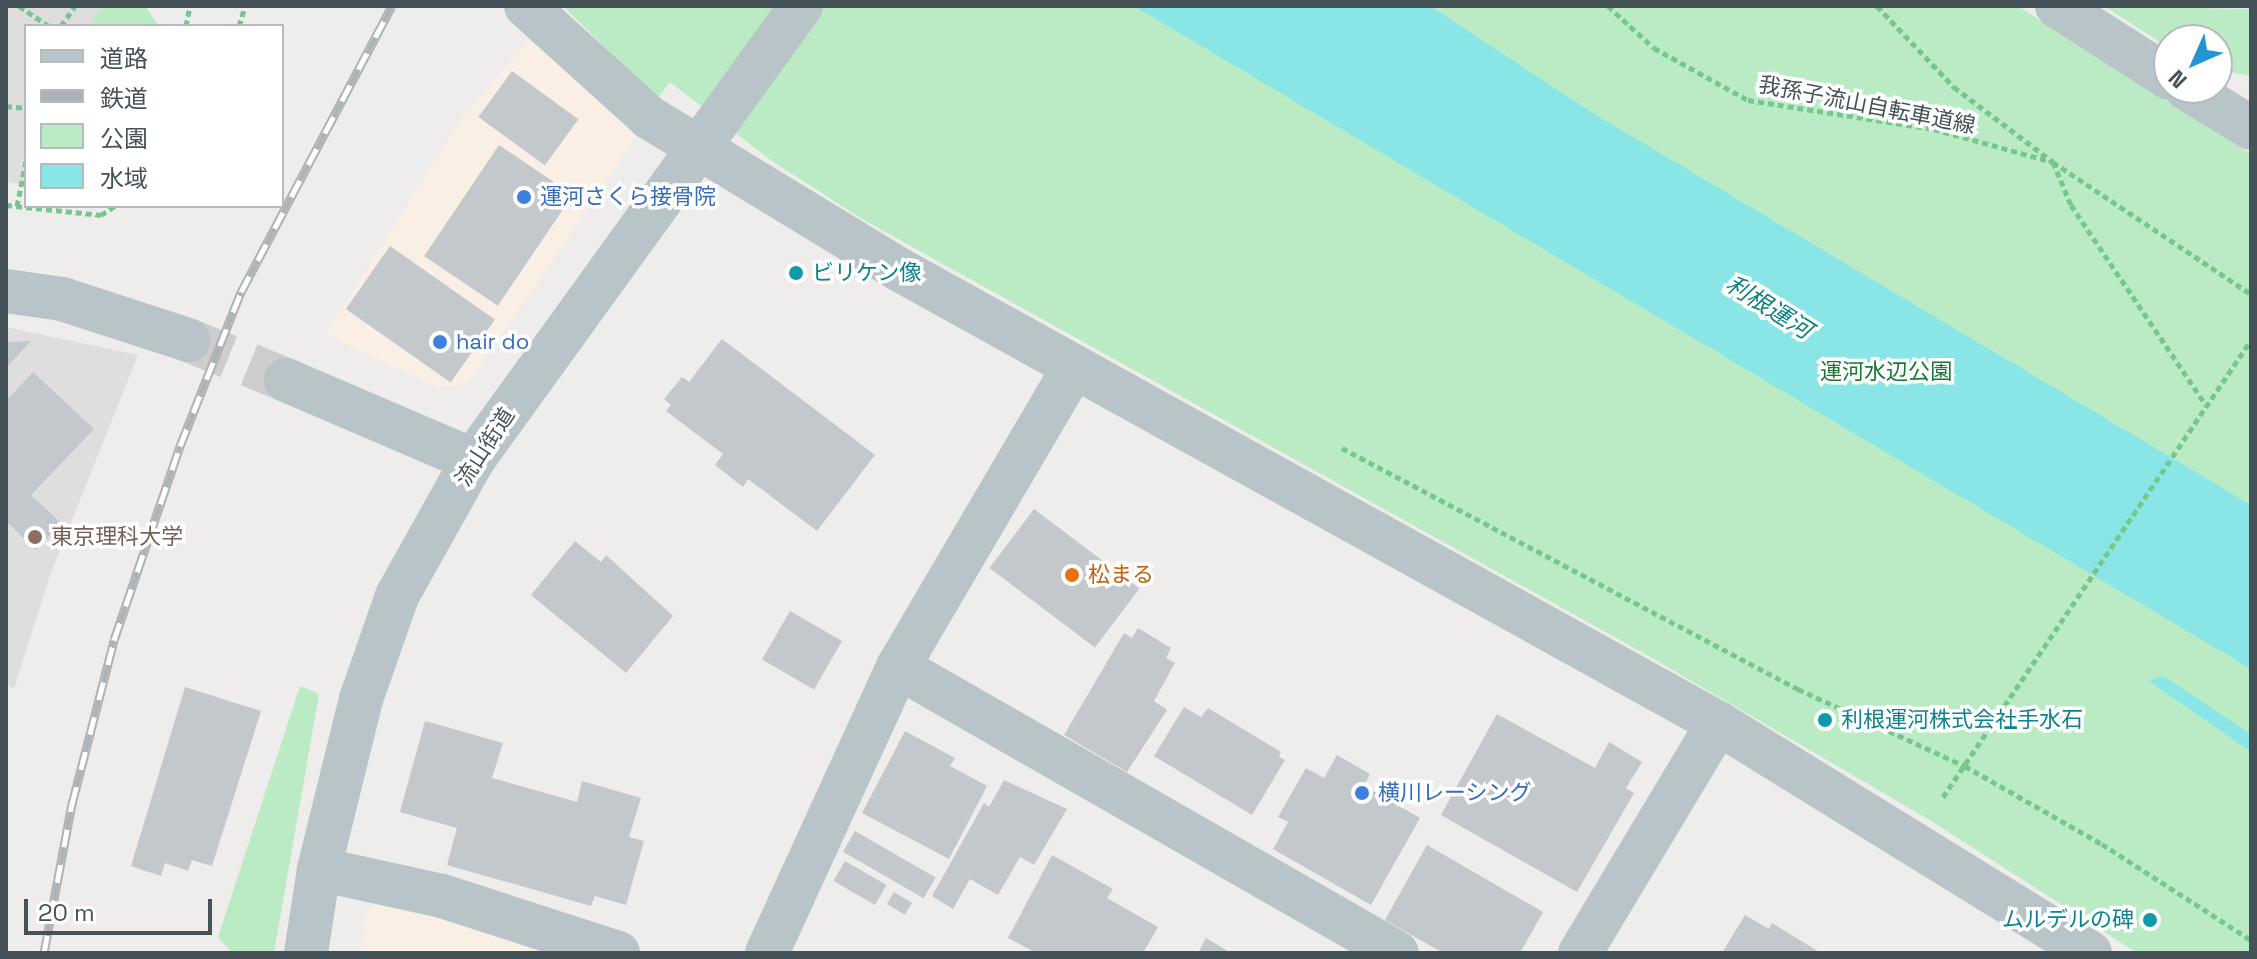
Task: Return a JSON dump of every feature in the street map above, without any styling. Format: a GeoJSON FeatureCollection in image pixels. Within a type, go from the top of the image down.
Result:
{"type":"FeatureCollection","features":[{"type":"Feature","properties":{"kind":"street"},"geometry":{"type":"LineString","coordinates":[[526,6],[650,118],[707,130],[900,270],[1073,369],[1718,723],[2090,953]]}},
{"type":"Feature","properties":{"kind":"street","name":"流山街道"},"geometry":{"type":"LineString","coordinates":[[306,953],[319,869],[361,699],[397,596],[473,460],[707,130],[801,6]]}},
{"type":"Feature","properties":{"kind":"street"},"geometry":{"type":"LineString","coordinates":[[2057,6],[2153,68]]}},
{"type":"Feature","properties":{"kind":"street"},"geometry":{"type":"LineString","coordinates":[[2212,104],[2251,128]]}},
{"type":"Feature","properties":{"kind":"street"},"geometry":{"type":"LineString","coordinates":[[6,291],[62,299],[188,340]]}},
{"type":"Feature","properties":{"kind":"street"},"geometry":{"type":"LineString","coordinates":[[767,953],[898,667],[1073,369]]}},
{"type":"Feature","properties":{"kind":"street"},"geometry":{"type":"LineString","coordinates":[[286,380],[473,460]]}},
{"type":"Feature","properties":{"kind":"street"},"geometry":{"type":"LineString","coordinates":[[898,667],[1397,953]]}},
{"type":"Feature","properties":{"kind":"street"},"geometry":{"type":"LineString","coordinates":[[1580,953],[1718,723]]}},
{"type":"Feature","properties":{"kind":"street"},"geometry":{"type":"LineString","coordinates":[[319,869],[442,896],[618,953]]}},
{"type":"Feature","properties":{"kind":"path"},"geometry":{"type":"LineString","coordinates":[[19,6],[46,24]]}},
{"type":"Feature","properties":{"kind":"path"},"geometry":{"type":"LineString","coordinates":[[62,24],[75,6]]}},
{"type":"Feature","properties":{"kind":"path","name":"我孫子流山自転車道線"},"geometry":{"type":"LineString","coordinates":[[1608,6],[1654,48],[1748,100],[1934,129],[2053,162],[2251,294]]}},
{"type":"Feature","properties":{"kind":"path"},"geometry":{"type":"LineString","coordinates":[[1877,6],[1954,87],[2053,162],[2071,205],[2206,405]]}},
{"type":"Feature","properties":{"kind":"path"},"geometry":{"type":"LineString","coordinates":[[17,206],[24,171]]}},
{"type":"Feature","properties":{"kind":"path"},"geometry":{"type":"LineString","coordinates":[[6,205],[24,207]]}},
{"type":"Feature","properties":{"kind":"path"},"geometry":{"type":"LineString","coordinates":[[36,208],[101,215],[112,208]]}},
{"type":"Feature","properties":{"kind":"path"},"geometry":{"type":"LineString","coordinates":[[1914,844],[2251,340]]}},
{"type":"Feature","properties":{"kind":"path"},"geometry":{"type":"LineString","coordinates":[[1329,444],[1359,453],[1798,689],[1965,766],[2102,844],[2251,940]]}},
{"type":"Feature","properties":{"kind":"shaded area"},"geometry":{"type":"Polygon","coordinates":[[[6,6],[145,6],[158,24],[24,24],[24,185],[6,182],[6,6]]]}},
{"type":"Feature","properties":{"kind":"shaded area"},"geometry":{"type":"Polygon","coordinates":[[[533,36],[636,136],[470,382],[440,388],[326,334],[460,121],[533,36]]]}},
{"type":"Feature","properties":{"kind":"shaded area","name":"東京理科大学"},"geometry":{"type":"Polygon","coordinates":[[[6,327],[138,355],[50,575],[14,689],[6,683],[6,327]]]}},
{"type":"Feature","properties":{"kind":"shaded area"},"geometry":{"type":"Polygon","coordinates":[[[389,901],[567,953],[360,953],[367,911],[389,901]]]}},
{"type":"Feature","properties":{"kind":"green space"},"geometry":{"type":"Polygon","coordinates":[[[103,6],[145,6],[158,24],[94,24],[103,6]]]}},
{"type":"Feature","properties":{"kind":"green space","name":"運河水辺公園"},"geometry":{"type":"Polygon","coordinates":[[[563,6],[2018,6],[2153,92],[2153,104],[2172,104],[2251,154],[2251,953],[2137,953],[1928,819],[1652,658],[862,219],[769,159],[670,82],[657,99],[563,6]]]}},
{"type":"Feature","properties":{"kind":"green space"},"geometry":{"type":"Polygon","coordinates":[[[2104,6],[2251,9],[2251,76],[2233,73],[2233,24],[2153,24],[2153,38],[2104,6]]]}},
{"type":"Feature","properties":{"kind":"green space"},"geometry":{"type":"Polygon","coordinates":[[[300,686],[319,694],[274,953],[232,953],[218,937],[300,686]]]}},
{"type":"Feature","properties":{"kind":"water","name":"利根運河"},"geometry":{"type":"Polygon","coordinates":[[[1134,6],[1430,6],[1596,115],[2251,505],[2251,669],[1134,6]]]}},
{"type":"Feature","properties":{"kind":"water"},"geometry":{"type":"Polygon","coordinates":[[[2163,676],[2251,734],[2251,752],[2149,681],[2163,676]]]}},
{"type":"Feature","properties":{"kind":"building"},"geometry":{"type":"Polygon","coordinates":[[[512,71],[578,119],[545,165],[478,117],[512,71]]]}},
{"type":"Feature","properties":{"kind":"building"},"geometry":{"type":"Polygon","coordinates":[[[499,145],[573,195],[498,306],[424,256],[499,145]]]}},
{"type":"Feature","properties":{"kind":"building"},"geometry":{"type":"Polygon","coordinates":[[[390,246],[495,319],[451,382],[346,309],[390,246]]]}},
{"type":"Feature","properties":{"kind":"building"},"geometry":{"type":"Polygon","coordinates":[[[722,339],[875,455],[817,531],[748,479],[743,487],[715,465],[723,454],[666,411],[671,405],[664,399],[682,377],[689,382],[722,339]]]}},
{"type":"Feature","properties":{"kind":"building"},"geometry":{"type":"Polygon","coordinates":[[[31,341],[6,368],[6,342],[31,341]]]}},
{"type":"Feature","properties":{"kind":"building"},"geometry":{"type":"Polygon","coordinates":[[[33,372],[94,429],[31,495],[61,523],[36,550],[6,521],[6,401],[33,372]]]}},
{"type":"Feature","properties":{"kind":"building"},"geometry":{"type":"Polygon","coordinates":[[[1034,509],[1139,588],[1095,648],[989,568],[1034,509]]]}},
{"type":"Feature","properties":{"kind":"building"},"geometry":{"type":"Polygon","coordinates":[[[575,541],[601,562],[606,555],[673,616],[626,673],[531,595],[575,541]]]}},
{"type":"Feature","properties":{"kind":"building"},"geometry":{"type":"Polygon","coordinates":[[[790,611],[842,641],[814,689],[762,659],[790,611]]]}},
{"type":"Feature","properties":{"kind":"building"},"geometry":{"type":"Polygon","coordinates":[[[1138,628],[1171,648],[1166,658],[1175,663],[1154,701],[1167,710],[1127,772],[1064,735],[1124,633],[1132,638],[1138,628]]]}},
{"type":"Feature","properties":{"kind":"building"},"geometry":{"type":"Polygon","coordinates":[[[185,687],[261,711],[212,866],[192,860],[188,871],[165,863],[161,876],[131,866],[185,687]]]}},
{"type":"Feature","properties":{"kind":"building"},"geometry":{"type":"Polygon","coordinates":[[[1184,707],[1201,717],[1208,708],[1281,752],[1279,757],[1285,760],[1252,815],[1154,756],[1184,707]]]}},
{"type":"Feature","properties":{"kind":"building"},"geometry":{"type":"Polygon","coordinates":[[[1497,714],[1595,768],[1609,742],[1642,762],[1626,788],[1634,793],[1577,892],[1441,815],[1497,714]]]}},
{"type":"Feature","properties":{"kind":"building"},"geometry":{"type":"Polygon","coordinates":[[[425,721],[503,743],[492,778],[577,802],[582,781],[641,798],[629,837],[644,841],[626,905],[595,896],[591,906],[447,865],[457,828],[400,812],[425,721]]]}},
{"type":"Feature","properties":{"kind":"building"},"geometry":{"type":"Polygon","coordinates":[[[905,731],[955,758],[950,766],[987,786],[949,859],[862,813],[905,731]]]}},
{"type":"Feature","properties":{"kind":"building"},"geometry":{"type":"Polygon","coordinates":[[[1337,755],[1370,774],[1364,786],[1420,818],[1371,905],[1273,849],[1288,822],[1278,817],[1306,768],[1324,778],[1337,755]]]}},
{"type":"Feature","properties":{"kind":"building"},"geometry":{"type":"Polygon","coordinates":[[[1004,780],[1067,809],[1034,865],[1020,857],[998,895],[970,879],[953,909],[932,896],[984,803],[989,807],[1004,780]]]}},
{"type":"Feature","properties":{"kind":"building"},"geometry":{"type":"Polygon","coordinates":[[[855,831],[936,878],[924,898],[843,852],[855,831]]]}},
{"type":"Feature","properties":{"kind":"building"},"geometry":{"type":"Polygon","coordinates":[[[1427,845],[1543,912],[1520,953],[1443,953],[1385,920],[1427,845]]]}},
{"type":"Feature","properties":{"kind":"building"},"geometry":{"type":"Polygon","coordinates":[[[1052,855],[1113,889],[1107,898],[1158,927],[1143,953],[1036,953],[1008,938],[1052,855]]]}},
{"type":"Feature","properties":{"kind":"building"},"geometry":{"type":"Polygon","coordinates":[[[845,861],[887,885],[875,905],[834,881],[845,861]]]}},
{"type":"Feature","properties":{"kind":"building"},"geometry":{"type":"Polygon","coordinates":[[[894,892],[912,903],[905,915],[887,904],[894,892]]]}},
{"type":"Feature","properties":{"kind":"building"},"geometry":{"type":"Polygon","coordinates":[[[1745,915],[1769,929],[1772,923],[1821,953],[1722,953],[1745,915]]]}},
{"type":"Feature","properties":{"kind":"building"},"geometry":{"type":"Polygon","coordinates":[[[1206,938],[1231,953],[1198,953],[1206,938]]]}},
{"type":"Feature","properties":{"kind":"tunnel"},"geometry":{"type":"LineString","coordinates":[[188,340],[286,380]]}},
{"type":"Feature","properties":{"kind":"railway"},"geometry":{"type":"LineString","coordinates":[[44,953],[72,804],[114,640],[180,446],[241,292],[392,6]]}},
{"type":"Feature","properties":{"kind":"place","name":"運河さくら接骨院"},"geometry":{"type":"Point","coordinates":[524,197]}},
{"type":"Feature","properties":{"kind":"place","name":"ビリケン像"},"geometry":{"type":"Point","coordinates":[796,273]}},
{"type":"Feature","properties":{"kind":"place","name":"hair do"},"geometry":{"type":"Point","coordinates":[440,342]}},
{"type":"Feature","properties":{"kind":"place","name":"東京理科大学"},"geometry":{"type":"Point","coordinates":[35,537]}},
{"type":"Feature","properties":{"kind":"place","name":"松まる"},"geometry":{"type":"Point","coordinates":[1072,575]}},
{"type":"Feature","properties":{"kind":"place","name":"利根運河株式会社手水石"},"geometry":{"type":"Point","coordinates":[1825,720]}},
{"type":"Feature","properties":{"kind":"place","name":"横川レーシング"},"geometry":{"type":"Point","coordinates":[1362,793]}},
{"type":"Feature","properties":{"kind":"place","name":"ムルデルの碑"},"geometry":{"type":"Point","coordinates":[2150,920]}}]}
